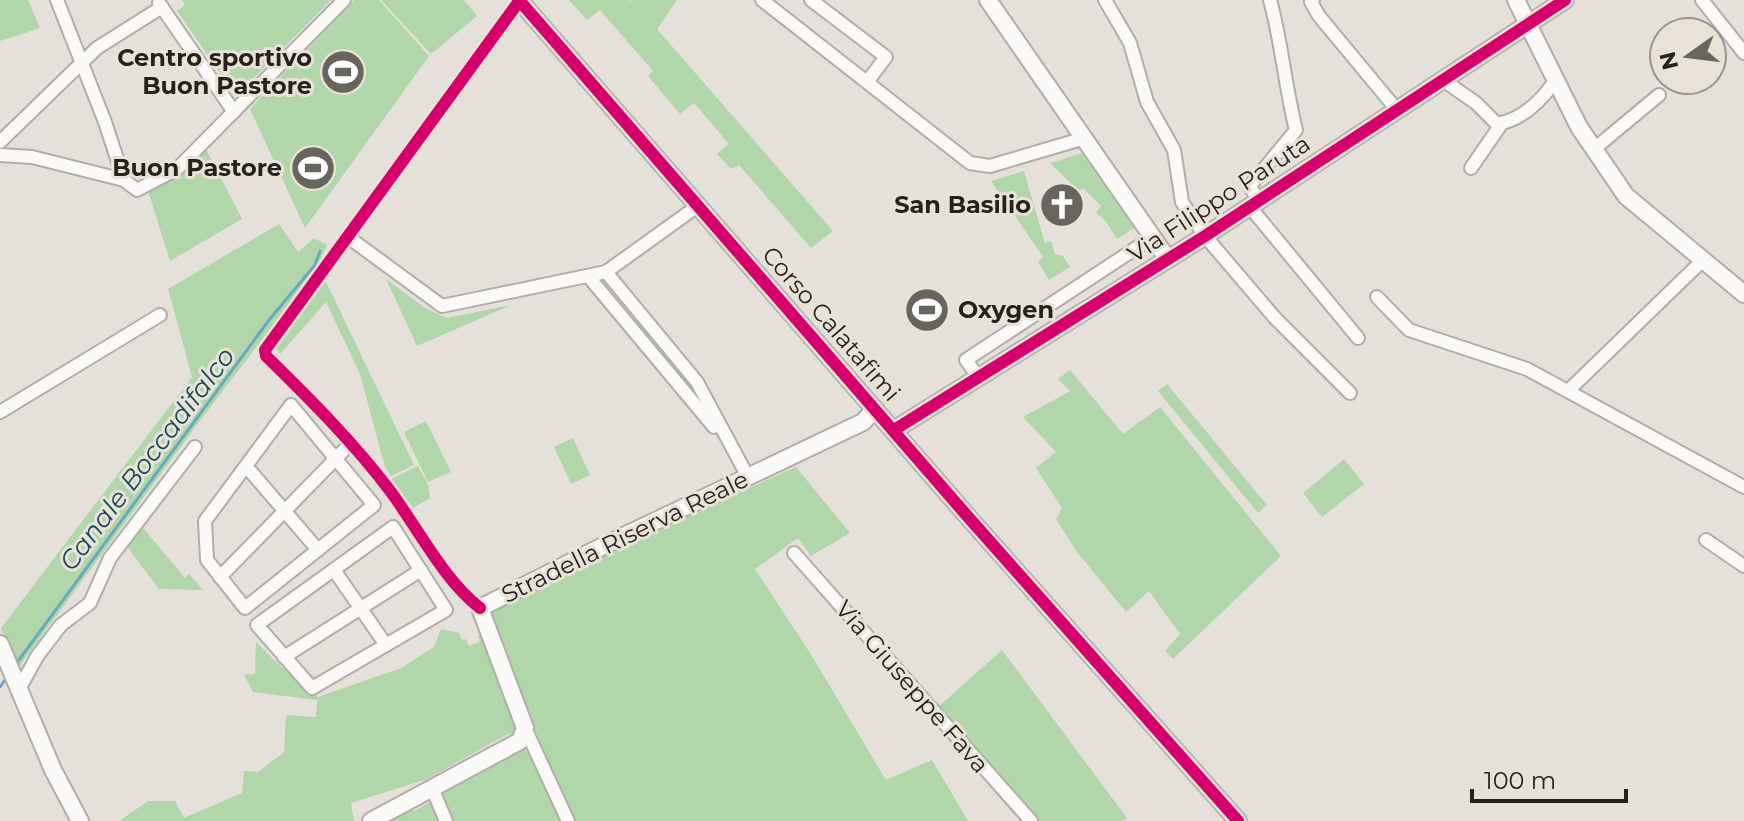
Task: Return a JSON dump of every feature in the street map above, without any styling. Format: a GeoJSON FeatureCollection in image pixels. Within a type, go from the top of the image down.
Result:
{"type":"FeatureCollection","features":[{"type":"Feature","properties":{"kind":"street"},"geometry":{"type":"LineString","coordinates":[[57,0],[124,180]]}},
{"type":"Feature","properties":{"kind":"street"},"geometry":{"type":"LineString","coordinates":[[0,155],[32,157],[124,180],[137,190],[177,169],[344,0]]}},
{"type":"Feature","properties":{"kind":"street"},"geometry":{"type":"LineString","coordinates":[[480,608],[464,596],[397,500],[351,443],[266,356],[265,350],[520,0]]}},
{"type":"Feature","properties":{"kind":"street","name":"Corso Calatafimi"},"geometry":{"type":"LineString","coordinates":[[520,0],[1238,821]]}},
{"type":"Feature","properties":{"kind":"street"},"geometry":{"type":"LineString","coordinates":[[762,0],[970,163],[990,166],[1085,138]]}},
{"type":"Feature","properties":{"kind":"street"},"geometry":{"type":"LineString","coordinates":[[811,0],[886,57],[867,82]]}},
{"type":"Feature","properties":{"kind":"street"},"geometry":{"type":"LineString","coordinates":[[988,0],[1167,258]]}},
{"type":"Feature","properties":{"kind":"street"},"geometry":{"type":"LineString","coordinates":[[1105,0],[1130,43],[1147,102],[1174,150],[1182,202],[1205,236],[1275,318],[1350,393]]}},
{"type":"Feature","properties":{"kind":"street"},"geometry":{"type":"LineString","coordinates":[[1270,0],[1280,34],[1296,130],[1250,186],[1254,204],[1358,338]]}},
{"type":"Feature","properties":{"kind":"street"},"geometry":{"type":"LineString","coordinates":[[1313,0],[1311,2],[1319,16],[1397,110]]}},
{"type":"Feature","properties":{"kind":"street"},"geometry":{"type":"LineString","coordinates":[[1516,0],[1579,127],[1626,196],[1744,294]]}},
{"type":"Feature","properties":{"kind":"street","name":"Via Filippo Paruta"},"geometry":{"type":"LineString","coordinates":[[894,430],[1205,236],[1565,0]]}},
{"type":"Feature","properties":{"kind":"street"},"geometry":{"type":"LineString","coordinates":[[1702,0],[1744,53]]}},
{"type":"Feature","properties":{"kind":"street"},"geometry":{"type":"LineString","coordinates":[[0,142],[97,48],[160,3],[234,112]]}},
{"type":"Feature","properties":{"kind":"street"},"geometry":{"type":"LineString","coordinates":[[1443,80],[1476,103],[1497,124],[1511,122],[1543,97],[1555,81]]}},
{"type":"Feature","properties":{"kind":"street"},"geometry":{"type":"LineString","coordinates":[[1594,149],[1658,96]]}},
{"type":"Feature","properties":{"kind":"street"},"geometry":{"type":"LineString","coordinates":[[1471,168],[1502,123]]}},
{"type":"Feature","properties":{"kind":"street"},"geometry":{"type":"LineString","coordinates":[[348,237],[442,306],[606,272],[699,205]]}},
{"type":"Feature","properties":{"kind":"street","name":"Via Filippo Paruta"},"geometry":{"type":"LineString","coordinates":[[978,377],[966,360],[1153,237]]}},
{"type":"Feature","properties":{"kind":"street"},"geometry":{"type":"LineString","coordinates":[[1568,391],[1703,260]]}},
{"type":"Feature","properties":{"kind":"street"},"geometry":{"type":"LineString","coordinates":[[606,272],[697,382],[748,477]]}},
{"type":"Feature","properties":{"kind":"street"},"geometry":{"type":"LineString","coordinates":[[588,276],[731,448]]}},
{"type":"Feature","properties":{"kind":"street"},"geometry":{"type":"LineString","coordinates":[[1377,297],[1409,330],[1527,369],[1744,487]]}},
{"type":"Feature","properties":{"kind":"street"},"geometry":{"type":"LineString","coordinates":[[1052,303],[1065,323]]}},
{"type":"Feature","properties":{"kind":"street"},"geometry":{"type":"LineString","coordinates":[[0,412],[160,315]]}},
{"type":"Feature","properties":{"kind":"street"},"geometry":{"type":"LineString","coordinates":[[291,405],[335,458],[374,505],[245,608],[207,560],[205,521],[291,405]]}},
{"type":"Feature","properties":{"kind":"street","name":"Stradella Riserva Reale"},"geometry":{"type":"LineString","coordinates":[[525,728],[480,608],[863,422],[875,409]]}},
{"type":"Feature","properties":{"kind":"street"},"geometry":{"type":"LineString","coordinates":[[220,577],[351,443]]}},
{"type":"Feature","properties":{"kind":"street"},"geometry":{"type":"LineString","coordinates":[[18,686],[61,625],[90,603],[105,566],[133,524],[195,447]]}},
{"type":"Feature","properties":{"kind":"street"},"geometry":{"type":"LineString","coordinates":[[246,466],[318,550]]}},
{"type":"Feature","properties":{"kind":"street"},"geometry":{"type":"LineString","coordinates":[[393,527],[446,610],[312,688],[257,625],[334,570],[393,527]]}},
{"type":"Feature","properties":{"kind":"street"},"geometry":{"type":"LineString","coordinates":[[1706,540],[1744,566]]}},
{"type":"Feature","properties":{"kind":"street","name":"Via Giuseppe Fava"},"geometry":{"type":"LineString","coordinates":[[794,553],[1031,821]]}},
{"type":"Feature","properties":{"kind":"street"},"geometry":{"type":"LineString","coordinates":[[284,657],[361,608],[442,564]]}},
{"type":"Feature","properties":{"kind":"street"},"geometry":{"type":"LineString","coordinates":[[334,570],[386,645]]}},
{"type":"Feature","properties":{"kind":"street"},"geometry":{"type":"LineString","coordinates":[[2,652],[53,770],[80,821]]}},
{"type":"Feature","properties":{"kind":"street"},"geometry":{"type":"LineString","coordinates":[[371,821],[520,741],[525,728]]}},
{"type":"Feature","properties":{"kind":"street"},"geometry":{"type":"LineString","coordinates":[[525,728],[568,821]]}},
{"type":"Feature","properties":{"kind":"street"},"geometry":{"type":"LineString","coordinates":[[432,788],[446,821]]}},
{"type":"Feature","properties":{"kind":"green space"},"geometry":{"type":"Polygon","coordinates":[[[0,0],[28,0],[40,28],[0,41],[0,0]]]}},
{"type":"Feature","properties":{"kind":"green space"},"geometry":{"type":"Polygon","coordinates":[[[182,0],[331,0],[236,96],[177,11],[185,5],[182,0]]]}},
{"type":"Feature","properties":{"kind":"green space","name":"Buon Pastore"},"geometry":{"type":"Polygon","coordinates":[[[354,0],[379,0],[429,56],[305,228],[250,109],[354,0]]]}},
{"type":"Feature","properties":{"kind":"green space"},"geometry":{"type":"Polygon","coordinates":[[[381,0],[464,0],[477,16],[431,54],[381,0]]]}},
{"type":"Feature","properties":{"kind":"green space"},"geometry":{"type":"Polygon","coordinates":[[[569,0],[677,0],[657,29],[833,231],[811,248],[739,165],[731,169],[717,154],[729,144],[694,103],[680,114],[648,76],[653,71],[600,10],[587,20],[569,0]]]}},
{"type":"Feature","properties":{"kind":"green space"},"geometry":{"type":"Polygon","coordinates":[[[206,149],[242,219],[170,261],[148,191],[174,178],[206,149]]]}},
{"type":"Feature","properties":{"kind":"green space"},"geometry":{"type":"Polygon","coordinates":[[[1082,153],[1134,228],[1117,239],[1106,221],[1096,213],[1101,206],[1083,188],[1079,191],[1050,163],[1082,153]]]}},
{"type":"Feature","properties":{"kind":"green space"},"geometry":{"type":"Polygon","coordinates":[[[1024,171],[1045,243],[1051,241],[1055,254],[1063,256],[1070,267],[1049,280],[1038,262],[1043,257],[991,181],[1024,171]]]}},
{"type":"Feature","properties":{"kind":"green space"},"geometry":{"type":"Polygon","coordinates":[[[279,224],[298,252],[314,238],[327,245],[316,269],[18,668],[1,628],[192,377],[168,289],[279,224]]]}},
{"type":"Feature","properties":{"kind":"green space"},"geometry":{"type":"Polygon","coordinates":[[[386,279],[425,308],[447,318],[511,305],[417,346],[386,279]]]}},
{"type":"Feature","properties":{"kind":"green space"},"geometry":{"type":"Polygon","coordinates":[[[326,282],[414,465],[391,476],[385,467],[360,374],[326,302],[280,354],[275,345],[326,282]]]}},
{"type":"Feature","properties":{"kind":"green space"},"geometry":{"type":"Polygon","coordinates":[[[1070,370],[1123,434],[1160,407],[1281,556],[1173,659],[1165,651],[1180,634],[1149,591],[1126,612],[1077,552],[1056,519],[1062,508],[1036,468],[1056,452],[1023,417],[1070,391],[1058,379],[1070,370]]]}},
{"type":"Feature","properties":{"kind":"green space"},"geometry":{"type":"Polygon","coordinates":[[[1167,384],[1267,505],[1258,513],[1158,391],[1167,384]]]}},
{"type":"Feature","properties":{"kind":"green space"},"geometry":{"type":"Polygon","coordinates":[[[426,421],[451,472],[428,482],[404,432],[426,421]]]}},
{"type":"Feature","properties":{"kind":"green space"},"geometry":{"type":"Polygon","coordinates":[[[573,438],[590,475],[571,484],[554,447],[573,438]]]}},
{"type":"Feature","properties":{"kind":"green space"},"geometry":{"type":"Polygon","coordinates":[[[1344,459],[1364,484],[1322,517],[1303,493],[1344,459]]]}},
{"type":"Feature","properties":{"kind":"green space"},"geometry":{"type":"Polygon","coordinates":[[[418,466],[428,485],[430,498],[413,508],[391,479],[418,466]]]}},
{"type":"Feature","properties":{"kind":"green space"},"geometry":{"type":"Polygon","coordinates":[[[796,467],[850,533],[811,556],[798,538],[755,569],[810,653],[886,780],[932,760],[968,821],[575,821],[528,714],[492,617],[494,609],[607,552],[796,467]]]}},
{"type":"Feature","properties":{"kind":"green space"},"geometry":{"type":"Polygon","coordinates":[[[139,523],[185,578],[189,574],[203,590],[159,589],[125,544],[139,523]]]}},
{"type":"Feature","properties":{"kind":"green space"},"geometry":{"type":"Polygon","coordinates":[[[441,629],[459,633],[469,646],[480,642],[478,636],[483,634],[518,726],[514,737],[510,733],[427,779],[351,803],[354,821],[119,821],[148,801],[175,801],[184,818],[242,793],[244,771],[258,772],[284,752],[286,715],[316,717],[317,700],[253,692],[244,675],[255,674],[256,642],[318,697],[401,668],[434,647],[441,629]]]}},
{"type":"Feature","properties":{"kind":"green space"},"geometry":{"type":"Polygon","coordinates":[[[1002,650],[1127,818],[1123,821],[1039,821],[939,706],[1002,650]]]}},
{"type":"Feature","properties":{"kind":"green space"},"geometry":{"type":"Polygon","coordinates":[[[520,749],[533,757],[563,821],[382,821],[410,806],[414,811],[438,798],[437,794],[520,749]]]}},
{"type":"Feature","properties":{"kind":"waterway","name":"Canale Boccadifalco"},"geometry":{"type":"LineString","coordinates":[[16,664],[269,320],[315,265],[320,251]]}},
{"type":"Feature","properties":{"kind":"waterway","name":"Canale Boccadifalco"},"geometry":{"type":"LineString","coordinates":[[0,687],[7,677]]}},
{"type":"Feature","properties":{"kind":"cycle path"},"geometry":{"type":"LineString","coordinates":[[519,0],[969,518],[1238,821]]}},
{"type":"Feature","properties":{"kind":"cycle path"},"geometry":{"type":"LineString","coordinates":[[480,608],[443,569],[391,492],[362,456],[266,356],[265,350],[520,0]]}},
{"type":"Feature","properties":{"kind":"cycle path"},"geometry":{"type":"LineString","coordinates":[[894,430],[1205,236],[1565,0]]}},
{"type":"Feature","properties":{"kind":"place","name":"Centro sportivo Buon Pastore"},"geometry":{"type":"Point","coordinates":[343,72]}},
{"type":"Feature","properties":{"kind":"place","name":"Buon Pastore"},"geometry":{"type":"Point","coordinates":[313,168]}},
{"type":"Feature","properties":{"kind":"place","name":"San Basilio"},"geometry":{"type":"Point","coordinates":[1062,205]}},
{"type":"Feature","properties":{"kind":"place","name":"Oxygen"},"geometry":{"type":"Point","coordinates":[927,310]}}]}
